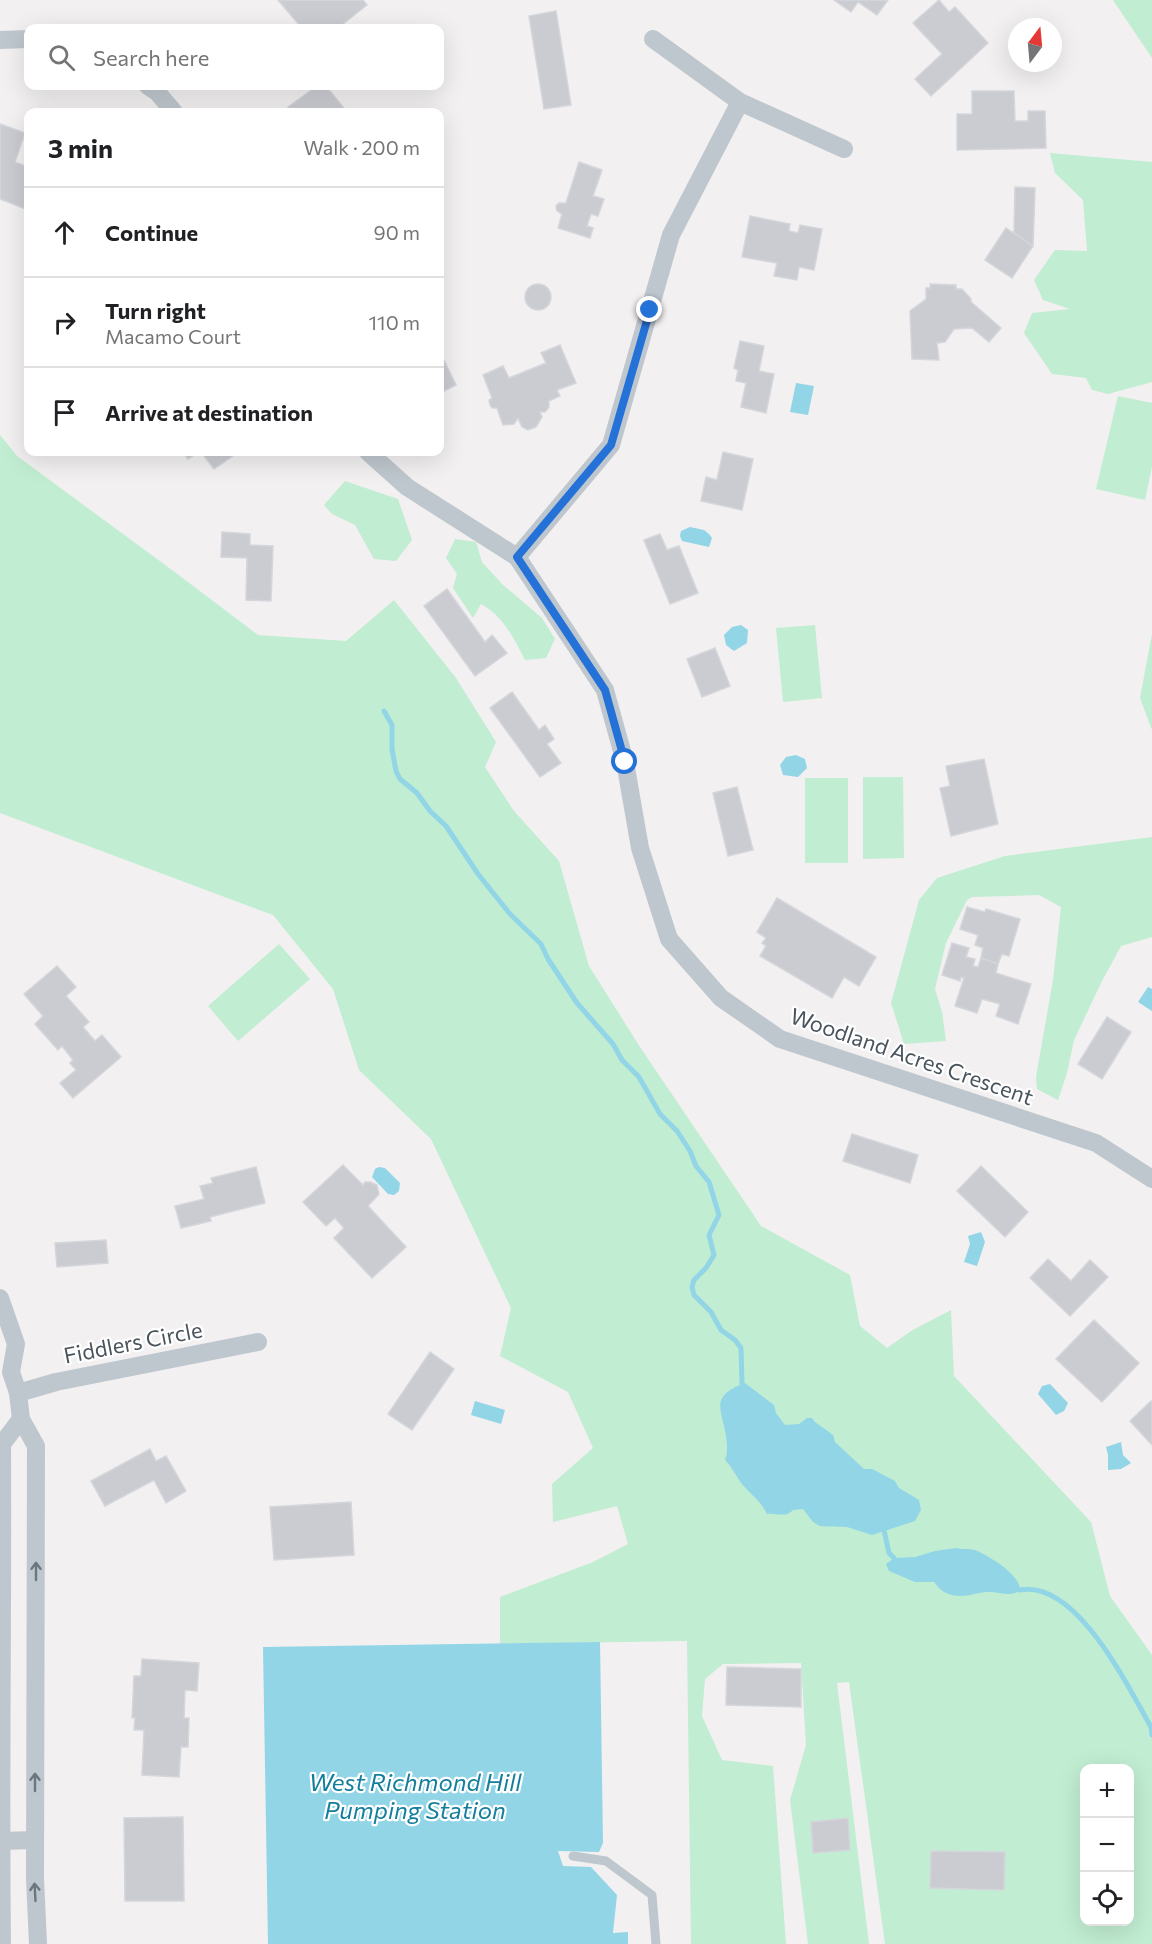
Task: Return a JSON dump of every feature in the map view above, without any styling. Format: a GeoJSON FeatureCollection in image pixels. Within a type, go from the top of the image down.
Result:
{"type":"FeatureCollection","features":[{"type":"Feature","properties":{"kind":"street"},"geometry":{"type":"LineString","coordinates":[[0,40],[24,39]]}},
{"type":"Feature","properties":{"kind":"street"},"geometry":{"type":"LineString","coordinates":[[653,39],[740,102],[844,149]]}},
{"type":"Feature","properties":{"kind":"street"},"geometry":{"type":"LineString","coordinates":[[154,90],[171,108]]}},
{"type":"Feature","properties":{"kind":"street"},"geometry":{"type":"LineString","coordinates":[[517,557],[611,445],[671,235],[740,102]]}},
{"type":"Feature","properties":{"kind":"street","name":"Woodland Acres Crescent"},"geometry":{"type":"LineString","coordinates":[[373,456],[408,487],[517,557],[605,690],[625,762],[640,848],[669,939],[721,998],[780,1039],[1096,1143],[1152,1179]]}},
{"type":"Feature","properties":{"kind":"street"},"geometry":{"type":"LineString","coordinates":[[0,1298],[16,1344],[5,1369],[18,1394],[21,1419],[36,1446],[35,1840],[38,1944]]}},
{"type":"Feature","properties":{"kind":"street","name":"Fiddlers Circle"},"geometry":{"type":"LineString","coordinates":[[18,1394],[56,1382],[258,1342]]}},
{"type":"Feature","properties":{"kind":"street"},"geometry":{"type":"LineString","coordinates":[[2,1944],[0,1841],[3,1631],[2,1444],[21,1419]]}},
{"type":"Feature","properties":{"kind":"street"},"geometry":{"type":"LineString","coordinates":[[3,1631],[35,1629]]}},
{"type":"Feature","properties":{"kind":"street"},"geometry":{"type":"LineString","coordinates":[[0,1841],[35,1840]]}},
{"type":"Feature","properties":{"kind":"lane"},"geometry":{"type":"LineString","coordinates":[[573,1856],[606,1861],[652,1895],[656,1944]]}},
{"type":"Feature","properties":{"kind":"green space"},"geometry":{"type":"Polygon","coordinates":[[[1113,0],[1152,0],[1152,58],[1113,0]]]}},
{"type":"Feature","properties":{"kind":"green space"},"geometry":{"type":"Polygon","coordinates":[[[1050,153],[1152,162],[1152,382],[1108,394],[1092,390],[1086,378],[1052,374],[1024,333],[1032,313],[1070,309],[1043,300],[1034,280],[1055,250],[1087,251],[1083,200],[1055,173],[1050,153]]]}},
{"type":"Feature","properties":{"kind":"green space"},"geometry":{"type":"Polygon","coordinates":[[[1118,396],[1152,403],[1152,467],[1145,500],[1096,489],[1118,396]]]}},
{"type":"Feature","properties":{"kind":"green space"},"geometry":{"type":"Polygon","coordinates":[[[0,435],[17,456],[258,635],[346,641],[394,600],[456,678],[496,742],[485,767],[514,811],[559,861],[589,966],[640,1047],[761,1226],[850,1275],[860,1326],[887,1348],[911,1331],[951,1310],[954,1376],[1091,1522],[1110,1596],[1152,1655],[1152,1944],[885,1944],[849,1682],[837,1683],[869,1944],[808,1944],[790,1800],[806,1745],[801,1663],[723,1664],[705,1679],[702,1716],[722,1760],[773,1766],[786,1944],[691,1944],[687,1641],[500,1644],[500,1597],[593,1562],[628,1544],[617,1506],[553,1522],[552,1484],[593,1448],[568,1392],[500,1356],[511,1308],[431,1139],[359,1070],[333,989],[273,915],[0,813],[0,435]]]}},
{"type":"Feature","properties":{"kind":"green space"},"geometry":{"type":"Polygon","coordinates":[[[345,481],[398,499],[412,540],[396,561],[374,559],[355,525],[332,514],[324,505],[345,481]]]}},
{"type":"Feature","properties":{"kind":"green space"},"geometry":{"type":"Polygon","coordinates":[[[455,539],[476,542],[482,562],[502,584],[542,618],[555,639],[546,658],[525,660],[502,621],[481,604],[473,618],[453,588],[457,574],[446,558],[455,539]]]}},
{"type":"Feature","properties":{"kind":"green space"},"geometry":{"type":"Polygon","coordinates":[[[815,625],[822,698],[783,702],[776,628],[815,625]]]}},
{"type":"Feature","properties":{"kind":"green space"},"geometry":{"type":"Polygon","coordinates":[[[1152,634],[1152,730],[1140,698],[1152,634]]]}},
{"type":"Feature","properties":{"kind":"green space"},"geometry":{"type":"Polygon","coordinates":[[[863,777],[903,777],[904,858],[863,859],[863,777]]]}},
{"type":"Feature","properties":{"kind":"green space"},"geometry":{"type":"Polygon","coordinates":[[[805,778],[848,778],[848,863],[805,863],[805,778]]]}},
{"type":"Feature","properties":{"kind":"green space"},"geometry":{"type":"Polygon","coordinates":[[[1152,837],[1152,937],[1121,946],[1074,1040],[1058,1100],[1037,1089],[1036,1077],[1053,980],[1061,907],[1039,895],[972,897],[967,900],[946,943],[935,989],[942,1012],[946,1041],[904,1044],[891,1003],[919,900],[937,878],[1005,856],[1152,837]]]}},
{"type":"Feature","properties":{"kind":"green space"},"geometry":{"type":"Polygon","coordinates":[[[279,944],[310,979],[238,1041],[208,1006],[279,944]]]}},
{"type":"Feature","properties":{"kind":"water"},"geometry":{"type":"Polygon","coordinates":[[[796,383],[814,386],[808,415],[790,412],[796,383]]]}},
{"type":"Feature","properties":{"kind":"water"},"geometry":{"type":"Polygon","coordinates":[[[690,527],[704,530],[709,534],[712,538],[709,547],[682,541],[681,531],[690,527]]]}},
{"type":"Feature","properties":{"kind":"water"},"geometry":{"type":"Polygon","coordinates":[[[741,625],[748,630],[747,643],[734,651],[726,645],[724,635],[732,627],[741,625]]]}},
{"type":"Feature","properties":{"kind":"water"},"geometry":{"type":"Polygon","coordinates":[[[796,755],[805,759],[807,768],[798,777],[783,775],[780,765],[786,757],[796,755]]]}},
{"type":"Feature","properties":{"kind":"water"},"geometry":{"type":"Polygon","coordinates":[[[1148,987],[1152,989],[1152,1011],[1138,1002],[1148,987]]]}},
{"type":"Feature","properties":{"kind":"water"},"geometry":{"type":"Polygon","coordinates":[[[385,1168],[400,1183],[399,1191],[394,1195],[388,1194],[372,1177],[375,1169],[385,1168]]]}},
{"type":"Feature","properties":{"kind":"water"},"geometry":{"type":"Polygon","coordinates":[[[981,1232],[985,1242],[977,1266],[964,1262],[970,1244],[968,1236],[981,1232]]]}},
{"type":"Feature","properties":{"kind":"water"},"geometry":{"type":"Polygon","coordinates":[[[745,1383],[774,1405],[776,1413],[785,1425],[799,1424],[807,1418],[812,1418],[833,1435],[835,1442],[864,1469],[872,1469],[895,1481],[899,1488],[919,1500],[921,1510],[915,1521],[872,1535],[847,1527],[820,1526],[813,1522],[803,1509],[793,1510],[784,1515],[767,1514],[725,1460],[727,1446],[720,1408],[721,1401],[732,1389],[745,1383]]]}},
{"type":"Feature","properties":{"kind":"water"},"geometry":{"type":"Polygon","coordinates":[[[1050,1384],[1068,1403],[1064,1411],[1056,1415],[1038,1394],[1042,1386],[1050,1384]]]}},
{"type":"Feature","properties":{"kind":"water"},"geometry":{"type":"Polygon","coordinates":[[[475,1401],[505,1410],[501,1424],[471,1415],[475,1401]]]}},
{"type":"Feature","properties":{"kind":"water"},"geometry":{"type":"Polygon","coordinates":[[[1121,1442],[1123,1455],[1131,1463],[1121,1469],[1108,1470],[1106,1447],[1121,1442]]]}},
{"type":"Feature","properties":{"kind":"water"},"geometry":{"type":"Polygon","coordinates":[[[956,1548],[975,1550],[995,1561],[1015,1578],[1020,1590],[1008,1594],[987,1592],[964,1596],[954,1595],[942,1591],[934,1582],[915,1582],[889,1571],[886,1564],[894,1558],[915,1557],[956,1548]]]}},
{"type":"Feature","properties":{"kind":"water","name":"West Richmond Hill Pumping Station"},"geometry":{"type":"Polygon","coordinates":[[[600,1642],[603,1843],[599,1852],[558,1851],[563,1866],[591,1867],[617,1895],[613,1933],[628,1932],[628,1944],[268,1944],[263,1647],[600,1642]]]}},
{"type":"Feature","properties":{"kind":"building"},"geometry":{"type":"Polygon","coordinates":[[[278,0],[363,0],[367,5],[343,24],[299,24],[278,0]]]}},
{"type":"Feature","properties":{"kind":"building"},"geometry":{"type":"Polygon","coordinates":[[[834,0],[888,0],[877,15],[858,2],[851,12],[834,0]]]}},
{"type":"Feature","properties":{"kind":"building"},"geometry":{"type":"Polygon","coordinates":[[[939,0],[949,12],[955,7],[988,43],[931,96],[915,79],[942,54],[913,23],[939,0]]]}},
{"type":"Feature","properties":{"kind":"building"},"geometry":{"type":"Polygon","coordinates":[[[556,11],[571,105],[544,109],[529,16],[556,11]]]}},
{"type":"Feature","properties":{"kind":"building"},"geometry":{"type":"Polygon","coordinates":[[[311,90],[329,90],[344,108],[289,108],[311,90]]]}},
{"type":"Feature","properties":{"kind":"building"},"geometry":{"type":"Polygon","coordinates":[[[972,91],[1014,91],[1015,121],[1028,121],[1028,111],[1045,111],[1046,148],[957,150],[957,114],[972,114],[972,91]]]}},
{"type":"Feature","properties":{"kind":"building"},"geometry":{"type":"Polygon","coordinates":[[[0,124],[24,133],[15,162],[24,165],[24,208],[0,199],[0,124]]]}},
{"type":"Feature","properties":{"kind":"building"},"geometry":{"type":"Polygon","coordinates":[[[579,162],[602,170],[593,196],[604,199],[598,216],[591,214],[587,226],[593,228],[590,238],[558,228],[562,214],[557,211],[556,206],[559,203],[566,203],[579,162]]]}},
{"type":"Feature","properties":{"kind":"building"},"geometry":{"type":"Polygon","coordinates":[[[1015,187],[1035,188],[1033,246],[1014,233],[1015,187]]]}},
{"type":"Feature","properties":{"kind":"building"},"geometry":{"type":"Polygon","coordinates":[[[750,216],[790,224],[789,231],[798,233],[800,225],[822,229],[814,270],[799,267],[797,280],[774,276],[777,263],[742,257],[750,216]]]}},
{"type":"Feature","properties":{"kind":"building"},"geometry":{"type":"Polygon","coordinates":[[[1006,228],[1033,246],[1012,278],[985,260],[1006,228]]]}},
{"type":"Feature","properties":{"kind":"building"},"geometry":{"type":"Polygon","coordinates":[[[538,284],[547,288],[551,297],[547,306],[538,310],[529,306],[525,297],[529,288],[538,284]]]}},
{"type":"Feature","properties":{"kind":"building"},"geometry":{"type":"Polygon","coordinates":[[[930,284],[956,285],[956,289],[962,289],[971,302],[1001,328],[989,342],[972,328],[954,329],[945,342],[937,343],[939,360],[912,359],[910,311],[926,299],[926,288],[930,288],[930,284]]]}},
{"type":"Feature","properties":{"kind":"building"},"geometry":{"type":"Polygon","coordinates":[[[740,341],[764,346],[759,371],[774,374],[766,413],[741,407],[746,383],[736,381],[738,370],[734,368],[740,341]]]}},
{"type":"Feature","properties":{"kind":"building"},"geometry":{"type":"Polygon","coordinates":[[[560,345],[576,383],[557,390],[560,396],[549,401],[549,407],[545,412],[540,412],[542,417],[536,427],[528,430],[522,427],[518,418],[514,424],[503,425],[497,408],[492,408],[490,405],[489,400],[492,398],[483,375],[503,366],[509,378],[546,363],[541,353],[560,345]]]}},
{"type":"Feature","properties":{"kind":"building"},"geometry":{"type":"Polygon","coordinates":[[[444,360],[456,385],[444,391],[444,360]]]}},
{"type":"Feature","properties":{"kind":"building"},"geometry":{"type":"Polygon","coordinates":[[[723,452],[753,459],[742,510],[701,501],[706,477],[717,480],[723,452]]]}},
{"type":"Feature","properties":{"kind":"building"},"geometry":{"type":"Polygon","coordinates":[[[204,456],[233,456],[214,469],[204,456]]]}},
{"type":"Feature","properties":{"kind":"building"},"geometry":{"type":"Polygon","coordinates":[[[222,532],[250,534],[250,545],[273,546],[271,601],[246,600],[247,558],[221,557],[222,532]]]}},
{"type":"Feature","properties":{"kind":"building"},"geometry":{"type":"Polygon","coordinates":[[[660,534],[667,550],[679,546],[698,593],[670,604],[644,540],[660,534]]]}},
{"type":"Feature","properties":{"kind":"building"},"geometry":{"type":"Polygon","coordinates":[[[447,589],[485,642],[492,635],[507,653],[475,676],[424,606],[447,589]]]}},
{"type":"Feature","properties":{"kind":"building"},"geometry":{"type":"Polygon","coordinates":[[[715,648],[730,686],[702,697],[687,659],[715,648]]]}},
{"type":"Feature","properties":{"kind":"building"},"geometry":{"type":"Polygon","coordinates":[[[512,692],[539,730],[545,725],[554,739],[547,744],[561,763],[540,777],[490,708],[512,692]]]}},
{"type":"Feature","properties":{"kind":"building"},"geometry":{"type":"Polygon","coordinates":[[[984,759],[998,824],[951,836],[940,788],[950,786],[946,766],[984,759]]]}},
{"type":"Feature","properties":{"kind":"building"},"geometry":{"type":"Polygon","coordinates":[[[737,787],[753,850],[728,856],[713,793],[737,787]]]}},
{"type":"Feature","properties":{"kind":"building"},"geometry":{"type":"Polygon","coordinates":[[[777,898],[876,957],[859,986],[844,977],[832,998],[760,956],[766,946],[762,943],[766,938],[757,932],[777,898]]]}},
{"type":"Feature","properties":{"kind":"building"},"geometry":{"type":"Polygon","coordinates":[[[967,907],[985,912],[986,909],[1020,919],[1009,956],[1002,954],[998,964],[981,958],[983,948],[975,945],[978,935],[960,929],[967,907]]]}},
{"type":"Feature","properties":{"kind":"building"},"geometry":{"type":"Polygon","coordinates":[[[952,943],[969,948],[966,957],[975,959],[973,966],[978,967],[981,958],[998,964],[996,973],[1031,984],[1018,1024],[996,1016],[1000,1004],[982,999],[977,1013],[955,1006],[964,978],[961,977],[960,981],[942,975],[952,943]]]}},
{"type":"Feature","properties":{"kind":"building"},"geometry":{"type":"Polygon","coordinates":[[[57,966],[76,987],[66,996],[89,1022],[83,1027],[95,1041],[102,1035],[121,1057],[73,1098],[60,1083],[76,1070],[70,1063],[73,1060],[62,1046],[58,1050],[35,1024],[43,1016],[24,994],[57,966]]]}},
{"type":"Feature","properties":{"kind":"building"},"geometry":{"type":"Polygon","coordinates":[[[1107,1017],[1131,1032],[1102,1079],[1078,1064],[1107,1017]]]}},
{"type":"Feature","properties":{"kind":"building"},"geometry":{"type":"Polygon","coordinates":[[[852,1134],[918,1155],[910,1183],[843,1161],[852,1134]]]}},
{"type":"Feature","properties":{"kind":"building"},"geometry":{"type":"Polygon","coordinates":[[[343,1165],[363,1185],[365,1182],[370,1182],[377,1185],[379,1194],[368,1206],[406,1247],[372,1278],[334,1238],[344,1228],[335,1218],[326,1226],[303,1202],[343,1165]]]}},
{"type":"Feature","properties":{"kind":"building"},"geometry":{"type":"Polygon","coordinates":[[[981,1166],[1028,1212],[1005,1237],[957,1191],[981,1166]]]}},
{"type":"Feature","properties":{"kind":"building"},"geometry":{"type":"Polygon","coordinates":[[[256,1167],[265,1203],[210,1217],[211,1221],[181,1228],[175,1206],[204,1199],[200,1186],[213,1183],[211,1178],[256,1167]]]}},
{"type":"Feature","properties":{"kind":"building"},"geometry":{"type":"Polygon","coordinates":[[[106,1240],[108,1263],[57,1267],[55,1243],[106,1240]]]}},
{"type":"Feature","properties":{"kind":"building"},"geometry":{"type":"Polygon","coordinates":[[[1048,1259],[1071,1281],[1090,1260],[1108,1277],[1070,1316],[1030,1278],[1048,1259]]]}},
{"type":"Feature","properties":{"kind":"building"},"geometry":{"type":"Polygon","coordinates":[[[1094,1320],[1139,1363],[1102,1402],[1056,1359],[1094,1320]]]}},
{"type":"Feature","properties":{"kind":"building"},"geometry":{"type":"Polygon","coordinates":[[[430,1352],[454,1369],[412,1430],[388,1414],[430,1352]]]}},
{"type":"Feature","properties":{"kind":"building"},"geometry":{"type":"Polygon","coordinates":[[[1152,1402],[1152,1445],[1130,1421],[1152,1402]]]}},
{"type":"Feature","properties":{"kind":"building"},"geometry":{"type":"Polygon","coordinates":[[[150,1449],[156,1461],[166,1456],[186,1491],[166,1503],[154,1480],[105,1506],[91,1481],[150,1449]]]}},
{"type":"Feature","properties":{"kind":"building"},"geometry":{"type":"Polygon","coordinates":[[[351,1502],[354,1555],[274,1560],[270,1507],[351,1502]]]}},
{"type":"Feature","properties":{"kind":"building"},"geometry":{"type":"Polygon","coordinates":[[[142,1659],[199,1663],[197,1691],[185,1690],[184,1718],[189,1718],[188,1747],[181,1747],[179,1777],[142,1775],[144,1730],[134,1730],[135,1718],[132,1718],[134,1676],[141,1676],[142,1659]]]}},
{"type":"Feature","properties":{"kind":"building"},"geometry":{"type":"Polygon","coordinates":[[[727,1667],[801,1669],[801,1707],[726,1705],[727,1667]]]}},
{"type":"Feature","properties":{"kind":"building"},"geometry":{"type":"Polygon","coordinates":[[[183,1817],[184,1901],[125,1901],[124,1818],[183,1817]]]}},
{"type":"Feature","properties":{"kind":"building"},"geometry":{"type":"Polygon","coordinates":[[[848,1818],[850,1850],[813,1853],[811,1822],[848,1818]]]}},
{"type":"Feature","properties":{"kind":"building"},"geometry":{"type":"Polygon","coordinates":[[[931,1851],[1005,1852],[1004,1890],[930,1888],[931,1851]]]}},
{"type":"Feature","properties":{"kind":"waterway"},"geometry":{"type":"LineString","coordinates":[[384,711],[392,725],[392,749],[396,771],[400,779],[417,793],[430,811],[446,826],[478,874],[510,914],[541,944],[548,959],[577,1003],[613,1044],[622,1060],[639,1077],[660,1114],[677,1131],[690,1151],[696,1166],[709,1182],[719,1215],[709,1235],[714,1255],[706,1268],[694,1280],[692,1287],[694,1295],[711,1312],[721,1330],[735,1340],[741,1348],[742,1384]]}},
{"type":"Feature","properties":{"kind":"waterway"},"geometry":{"type":"LineString","coordinates":[[884,1530],[889,1553],[894,1558]]}},
{"type":"Feature","properties":{"kind":"waterway"},"geometry":{"type":"LineString","coordinates":[[1020,1590],[1041,1591],[1061,1602],[1080,1618],[1098,1640],[1129,1687],[1151,1727],[1152,1735]]}},
{"type":"Feature","properties":{"kind":"route"},"geometry":{"type":"LineString","coordinates":[[625,762],[605,690],[517,557],[579,486],[611,445],[650,310]]}}]}
